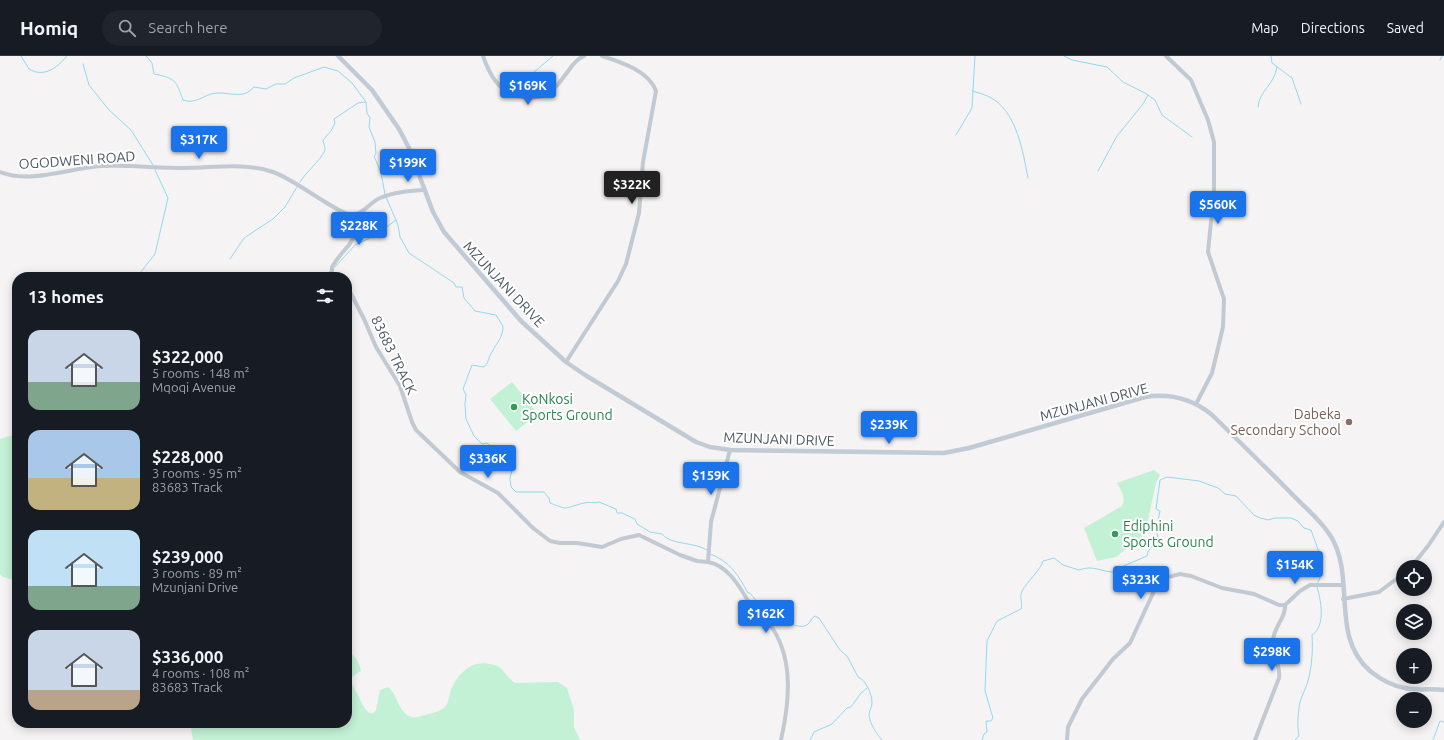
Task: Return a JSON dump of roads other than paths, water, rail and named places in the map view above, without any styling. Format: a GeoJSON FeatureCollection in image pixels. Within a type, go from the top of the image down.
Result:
{"type":"FeatureCollection","features":[{"type":"Feature","properties":{"kind":"main road","name":"MZUNJANI DRIVE"},"geometry":{"type":"LineString","coordinates":[[338,56],[368,85],[387,110],[406,142],[437,221],[456,247],[510,310],[566,362],[689,438],[710,447],[730,450],[949,453],[1146,397],[1167,396],[1184,399],[1196,404],[1220,423],[1326,529],[1333,540],[1339,556],[1348,637],[1354,651],[1366,668],[1377,677],[1398,686],[1413,690],[1444,690]]}},
{"type":"Feature","properties":{"kind":"street"},"geometry":{"type":"LineString","coordinates":[[483,56],[489,71],[503,90],[509,94],[533,99],[544,96],[574,62],[584,56]]}},
{"type":"Feature","properties":{"kind":"street"},"geometry":{"type":"LineString","coordinates":[[566,362],[618,281],[626,264],[639,213],[643,162],[656,90],[650,81],[639,72],[602,56]]}},
{"type":"Feature","properties":{"kind":"street"},"geometry":{"type":"LineString","coordinates":[[1166,56],[1190,80],[1208,120],[1214,142],[1214,191],[1208,252],[1224,299],[1223,327],[1212,373],[1196,404]]}},
{"type":"Feature","properties":{"kind":"street","name":"OGODWENI ROAD"},"geometry":{"type":"LineString","coordinates":[[0,172],[20,176],[101,166],[138,165],[178,168],[227,165],[248,166],[280,174],[345,214],[356,215]]}},
{"type":"Feature","properties":{"kind":"street"},"geometry":{"type":"LineString","coordinates":[[332,272],[332,267],[354,239],[356,230],[356,215],[381,197],[424,190]]}},
{"type":"Feature","properties":{"kind":"street","name":"83683 TRACK"},"geometry":{"type":"LineString","coordinates":[[352,296],[376,347],[400,386],[414,427],[463,474],[498,493],[542,535],[556,543],[577,543],[602,547],[621,539],[639,535],[680,555],[697,561],[708,562],[720,567],[732,577],[756,613],[772,628],[780,642],[785,658],[789,688],[781,740]]}},
{"type":"Feature","properties":{"kind":"street"},"geometry":{"type":"LineString","coordinates":[[708,562],[711,522],[730,450]]}},
{"type":"Feature","properties":{"kind":"street"},"geometry":{"type":"LineString","coordinates":[[1417,560],[1444,522]]}},
{"type":"Feature","properties":{"kind":"street"},"geometry":{"type":"LineString","coordinates":[[1067,740],[1068,727],[1082,699],[1113,659],[1130,643],[1154,591],[1168,577],[1180,574],[1191,576],[1222,588],[1254,594],[1279,605],[1285,605],[1304,588],[1313,585],[1342,585]]}},
{"type":"Feature","properties":{"kind":"street"},"geometry":{"type":"LineString","coordinates":[[1344,599],[1379,592],[1396,579]]}},
{"type":"Feature","properties":{"kind":"street"},"geometry":{"type":"LineString","coordinates":[[1255,740],[1279,678],[1280,671],[1274,654],[1273,641],[1274,634],[1284,614],[1285,605]]}},
{"type":"Feature","properties":{"kind":"waterway"},"geometry":{"type":"LineString","coordinates":[[21,56],[29,69],[35,72],[45,72],[55,68],[67,56]]}},
{"type":"Feature","properties":{"kind":"waterway"},"geometry":{"type":"LineString","coordinates":[[146,56],[152,63],[154,74],[167,77],[174,81],[179,88],[183,100],[187,101],[198,100],[215,93],[243,94],[254,87],[266,89],[276,84],[285,84],[294,78],[324,67],[338,71],[352,83],[366,102],[367,113],[370,118],[369,127],[375,142],[376,154],[374,156],[381,173],[385,194]]}},
{"type":"Feature","properties":{"kind":"waterway"},"geometry":{"type":"LineString","coordinates":[[520,84],[553,56]]}},
{"type":"Feature","properties":{"kind":"waterway"},"geometry":{"type":"LineString","coordinates":[[956,135],[972,108],[975,56]]}},
{"type":"Feature","properties":{"kind":"waterway"},"geometry":{"type":"LineString","coordinates":[[1064,56],[1072,60],[1107,67],[1123,82],[1155,100],[1162,115],[1192,137]]}},
{"type":"Feature","properties":{"kind":"waterway"},"geometry":{"type":"LineString","coordinates":[[1271,56],[1272,63],[1292,78],[1301,104]]}},
{"type":"Feature","properties":{"kind":"waterway"},"geometry":{"type":"LineString","coordinates":[[1440,60],[1442,56]]}},
{"type":"Feature","properties":{"kind":"waterway"},"geometry":{"type":"LineString","coordinates":[[83,64],[89,85],[109,110],[131,130],[153,165]]}},
{"type":"Feature","properties":{"kind":"waterway"},"geometry":{"type":"LineString","coordinates":[[1258,107],[1261,96],[1276,73],[1277,67]]}},
{"type":"Feature","properties":{"kind":"waterway"},"geometry":{"type":"LineString","coordinates":[[972,91],[986,95],[993,99],[1008,114],[1018,134],[1028,178]]}},
{"type":"Feature","properties":{"kind":"waterway"},"geometry":{"type":"LineString","coordinates":[[1098,171],[1117,136],[1143,104],[1148,95]]}},
{"type":"Feature","properties":{"kind":"waterway"},"geometry":{"type":"LineString","coordinates":[[300,182],[324,152],[325,148],[323,140],[331,131],[335,123],[334,119],[358,103],[365,102]]}},
{"type":"Feature","properties":{"kind":"waterway"},"geometry":{"type":"LineString","coordinates":[[141,272],[155,254],[168,198],[155,170]]}},
{"type":"Feature","properties":{"kind":"waterway"},"geometry":{"type":"LineString","coordinates":[[230,259],[244,238],[273,219],[285,207],[297,187]]}},
{"type":"Feature","properties":{"kind":"waterway"},"geometry":{"type":"LineString","coordinates":[[386,197],[398,225],[400,237],[409,253],[454,283],[456,287],[462,287],[464,298],[475,311],[496,315],[503,326],[501,337],[486,365],[483,367],[472,365],[463,389],[466,395],[466,419],[474,436],[482,444],[487,443],[497,451],[512,470],[510,478],[511,487],[516,492],[544,492],[549,498],[550,503],[564,508],[586,502],[599,502],[616,509],[617,513],[622,513],[635,519],[637,524],[650,532],[662,534],[671,540],[702,547],[707,550]]}},
{"type":"Feature","properties":{"kind":"waterway"},"geometry":{"type":"LineString","coordinates":[[335,267],[355,245],[376,235],[396,220]]}},
{"type":"Feature","properties":{"kind":"waterway"},"geometry":{"type":"LineString","coordinates":[[982,740],[984,734],[987,732],[986,721],[991,721],[993,718],[985,691],[987,641],[997,621],[1021,609],[1022,591],[1040,568],[1043,561],[1054,558],[1063,565],[1079,570],[1084,568],[1093,568],[1116,572],[1121,567],[1147,556],[1158,536],[1156,531],[1160,511],[1156,509],[1160,480],[1167,477],[1199,481],[1218,488],[1225,494],[1236,496],[1254,515],[1260,518],[1268,520],[1275,518],[1291,518],[1298,521],[1304,528],[1311,530],[1320,555],[1320,578],[1317,584]]}},
{"type":"Feature","properties":{"kind":"waterway"},"geometry":{"type":"LineString","coordinates":[[710,554],[717,557],[733,569],[748,593],[750,593],[757,602],[774,615],[796,626],[807,625],[815,616],[819,618],[840,650],[847,656],[858,677],[864,681],[868,688],[872,703],[869,714],[871,722],[882,740]]}},
{"type":"Feature","properties":{"kind":"waterway"},"geometry":{"type":"LineString","coordinates":[[1295,740],[1299,736],[1298,719],[1300,702],[1307,684],[1310,670],[1312,635],[1319,626],[1321,619],[1321,606],[1317,587]]}},
{"type":"Feature","properties":{"kind":"waterway"},"geometry":{"type":"LineString","coordinates":[[810,740],[814,732],[832,724],[847,708],[851,707],[861,693],[867,688]]}},
{"type":"Feature","properties":{"kind":"waterway"},"geometry":{"type":"LineString","coordinates":[[1433,740],[1440,721],[1444,722]]}},
{"type":"Feature","properties":{"kind":"place","name":"KoNkosi Sports Ground"},"geometry":{"type":"Point","coordinates":[514,407]}},
{"type":"Feature","properties":{"kind":"place","name":"Dabeka Secondary School"},"geometry":{"type":"Point","coordinates":[1349,422]}},
{"type":"Feature","properties":{"kind":"place","name":"Ediphini Sports Ground"},"geometry":{"type":"Point","coordinates":[1115,534]}}]}
